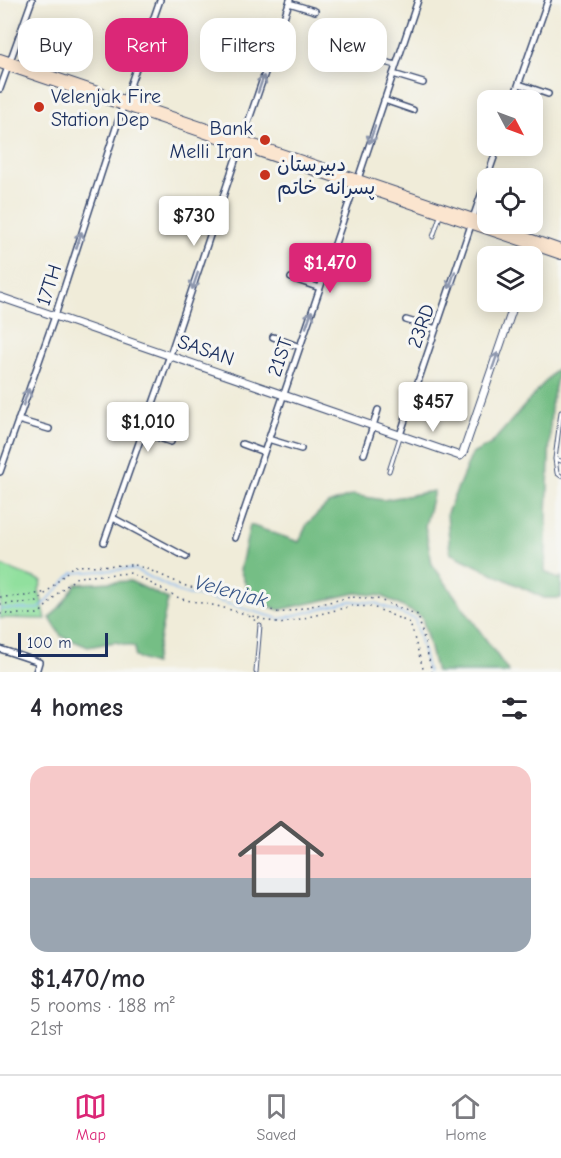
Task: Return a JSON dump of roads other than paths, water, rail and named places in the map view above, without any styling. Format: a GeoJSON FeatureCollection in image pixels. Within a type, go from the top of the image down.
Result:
{"type":"FeatureCollection","features":[{"type":"Feature","properties":{"kind":"main road"},"geometry":{"type":"LineString","coordinates":[[0,57],[6,64],[472,221],[534,246]]}},
{"type":"Feature","properties":{"kind":"main road"},"geometry":{"type":"LineString","coordinates":[[356,182],[441,214],[477,222]]}},
{"type":"Feature","properties":{"kind":"main road"},"geometry":{"type":"LineString","coordinates":[[519,234],[561,249]]}},
{"type":"Feature","properties":{"kind":"main road"},"geometry":{"type":"LineString","coordinates":[[543,250],[561,257]]}},
{"type":"Feature","properties":{"kind":"street"},"geometry":{"type":"LineString","coordinates":[[0,89],[6,64],[32,0]]}},
{"type":"Feature","properties":{"kind":"street","name":"17TH"},"geometry":{"type":"LineString","coordinates":[[0,472],[160,0]]}},
{"type":"Feature","properties":{"kind":"street","name":"21ST"},"geometry":{"type":"LineString","coordinates":[[235,538],[418,0]]}},
{"type":"Feature","properties":{"kind":"street"},"geometry":{"type":"LineString","coordinates":[[517,90],[548,0]]}},
{"type":"Feature","properties":{"kind":"street"},"geometry":{"type":"LineString","coordinates":[[104,542],[290,1],[315,11]]}},
{"type":"Feature","properties":{"kind":"street"},"geometry":{"type":"LineString","coordinates":[[387,63],[396,66]]}},
{"type":"Feature","properties":{"kind":"street"},"geometry":{"type":"LineString","coordinates":[[393,74],[423,83]]}},
{"type":"Feature","properties":{"kind":"street"},"geometry":{"type":"LineString","coordinates":[[519,84],[548,94]]}},
{"type":"Feature","properties":{"kind":"street"},"geometry":{"type":"LineString","coordinates":[[384,100],[413,110]]}},
{"type":"Feature","properties":{"kind":"street","name":"23RD"},"geometry":{"type":"LineString","coordinates":[[400,435],[495,156]]}},
{"type":"Feature","properties":{"kind":"street"},"geometry":{"type":"LineString","coordinates":[[291,278],[320,288]]}},
{"type":"Feature","properties":{"kind":"street","name":"SASAN"},"geometry":{"type":"LineString","coordinates":[[0,297],[462,455],[512,312]]}},
{"type":"Feature","properties":{"kind":"street"},"geometry":{"type":"LineString","coordinates":[[406,320],[436,329]]}},
{"type":"Feature","properties":{"kind":"street"},"geometry":{"type":"LineString","coordinates":[[273,337],[300,347]]}},
{"type":"Feature","properties":{"kind":"street"},"geometry":{"type":"LineString","coordinates":[[364,454],[378,410]]}},
{"type":"Feature","properties":{"kind":"street"},"geometry":{"type":"LineString","coordinates":[[18,420],[49,429]]}},
{"type":"Feature","properties":{"kind":"street"},"geometry":{"type":"LineString","coordinates":[[142,432],[171,442]]}},
{"type":"Feature","properties":{"kind":"street"},"geometry":{"type":"LineString","coordinates":[[268,439],[301,449]]}},
{"type":"Feature","properties":{"kind":"street"},"geometry":{"type":"LineString","coordinates":[[242,444],[264,452]]}},
{"type":"Feature","properties":{"kind":"street"},"geometry":{"type":"LineString","coordinates":[[0,446],[8,449]]}},
{"type":"Feature","properties":{"kind":"street"},"geometry":{"type":"LineString","coordinates":[[113,518],[186,557]]}},
{"type":"Feature","properties":{"kind":"street"},"geometry":{"type":"LineString","coordinates":[[0,649],[39,662],[36,672]]}},
{"type":"Feature","properties":{"kind":"lane"},"geometry":{"type":"LineString","coordinates":[[433,237],[441,214]]}},
{"type":"Feature","properties":{"kind":"lane"},"geometry":{"type":"LineString","coordinates":[[561,412],[555,459],[557,473],[561,476]]}},
{"type":"Feature","properties":{"kind":"lane","name":"23RD"},"geometry":{"type":"LineString","coordinates":[[389,471],[400,435]]}},
{"type":"Feature","properties":{"kind":"lane"},"geometry":{"type":"LineString","coordinates":[[556,446],[561,447]]}},
{"type":"Feature","properties":{"kind":"lane"},"geometry":{"type":"LineString","coordinates":[[555,459],[561,461]]}},
{"type":"Feature","properties":{"kind":"lane"},"geometry":{"type":"LineString","coordinates":[[256,672],[260,625]]}},
{"type":"Feature","properties":{"kind":"waterway","name":"Velenjak"},"geometry":{"type":"LineString","coordinates":[[0,609],[39,609],[73,573],[128,569],[136,570],[181,593],[211,599],[280,619],[351,601],[375,603],[415,619],[428,672]]}},
{"type":"Feature","properties":{"kind":"place","name":"Velenjak Fire Station Dep"},"geometry":{"type":"Point","coordinates":[39,107]}},
{"type":"Feature","properties":{"kind":"place","name":"Bank Melli Iran"},"geometry":{"type":"Point","coordinates":[265,140]}},
{"type":"Feature","properties":{"kind":"place","name":"دبیرستان پسرانه خاتم"},"geometry":{"type":"Point","coordinates":[265,175]}}]}
